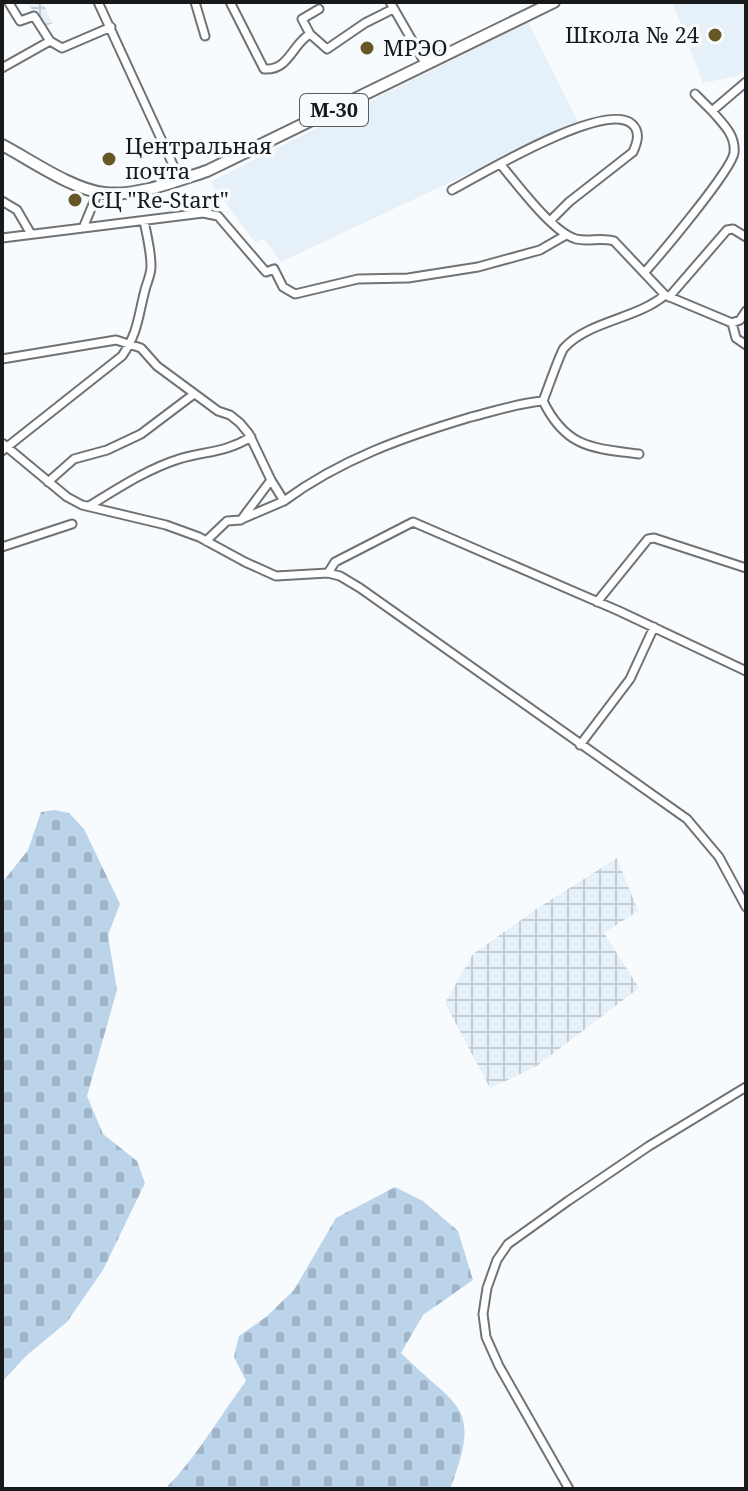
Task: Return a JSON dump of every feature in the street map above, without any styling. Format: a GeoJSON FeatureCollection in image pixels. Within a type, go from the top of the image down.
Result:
{"type":"FeatureCollection","features":[{"type":"Feature","properties":{"kind":"highway","name":"М-30"},"geometry":{"type":"LineString","coordinates":[[102,192],[133,190],[207,171],[554,2]]}},
{"type":"Feature","properties":{"kind":"highway"},"geometry":{"type":"LineString","coordinates":[[2,145],[74,183],[102,192]]}},
{"type":"Feature","properties":{"kind":"street"},"geometry":{"type":"LineString","coordinates":[[98,2],[180,180]]}},
{"type":"Feature","properties":{"kind":"street"},"geometry":{"type":"LineString","coordinates":[[195,2],[205,36]]}},
{"type":"Feature","properties":{"kind":"street"},"geometry":{"type":"LineString","coordinates":[[230,2],[264,69],[277,68],[285,63],[298,42],[310,34]]}},
{"type":"Feature","properties":{"kind":"street"},"geometry":{"type":"LineString","coordinates":[[9,3],[20,21],[34,16],[50,41],[62,48],[111,27]]}},
{"type":"Feature","properties":{"kind":"street"},"geometry":{"type":"LineString","coordinates":[[319,9],[302,19],[310,34],[327,49],[391,6],[425,63]]}},
{"type":"Feature","properties":{"kind":"street"},"geometry":{"type":"LineString","coordinates":[[2,68],[50,41]]}},
{"type":"Feature","properties":{"kind":"street"},"geometry":{"type":"LineString","coordinates":[[712,111],[746,82]]}},
{"type":"Feature","properties":{"kind":"street"},"geometry":{"type":"LineString","coordinates":[[644,273],[734,156],[733,136],[695,94]]}},
{"type":"Feature","properties":{"kind":"street"},"geometry":{"type":"LineString","coordinates":[[452,190],[575,128],[620,118],[631,123],[637,131],[633,152],[551,220]]}},
{"type":"Feature","properties":{"kind":"street"},"geometry":{"type":"LineString","coordinates":[[501,165],[532,203],[566,235],[580,240],[604,238],[614,241],[667,296],[732,323],[740,320],[746,311]]}},
{"type":"Feature","properties":{"kind":"street"},"geometry":{"type":"LineString","coordinates":[[83,228],[102,192]]}},
{"type":"Feature","properties":{"kind":"street"},"geometry":{"type":"LineString","coordinates":[[2,201],[17,210],[31,234]]}},
{"type":"Feature","properties":{"kind":"street"},"geometry":{"type":"LineString","coordinates":[[2,238],[203,213],[218,216],[266,272],[274,269],[283,287],[295,294],[358,279],[408,278],[466,269],[540,250],[566,235]]}},
{"type":"Feature","properties":{"kind":"street"},"geometry":{"type":"LineString","coordinates":[[144,221],[152,263],[135,337],[122,356],[4,447],[67,497],[89,506],[166,525],[276,576],[328,573],[360,588],[687,819],[719,857],[746,907]]}},
{"type":"Feature","properties":{"kind":"street"},"geometry":{"type":"LineString","coordinates":[[639,454],[593,448],[557,427],[543,401],[564,348],[579,336],[652,307],[667,296],[727,230],[733,229],[746,237]]}},
{"type":"Feature","properties":{"kind":"street"},"geometry":{"type":"LineString","coordinates":[[732,323],[736,338],[746,345]]}},
{"type":"Feature","properties":{"kind":"street"},"geometry":{"type":"LineString","coordinates":[[2,359],[116,340],[141,348],[157,366],[218,411],[240,423],[251,437],[284,501]]}},
{"type":"Feature","properties":{"kind":"street"},"geometry":{"type":"LineString","coordinates":[[48,482],[74,459],[107,450],[141,434],[194,394]]}},
{"type":"Feature","properties":{"kind":"street"},"geometry":{"type":"LineString","coordinates":[[206,541],[227,521],[241,520],[284,501],[352,458],[423,431],[524,402],[543,401]]}},
{"type":"Feature","properties":{"kind":"street"},"geometry":{"type":"LineString","coordinates":[[89,506],[179,459],[233,448],[251,437]]}},
{"type":"Feature","properties":{"kind":"street"},"geometry":{"type":"LineString","coordinates":[[241,520],[271,480]]}},
{"type":"Feature","properties":{"kind":"street"},"geometry":{"type":"LineString","coordinates":[[328,573],[335,562],[413,522],[654,627],[746,671]]}},
{"type":"Feature","properties":{"kind":"street"},"geometry":{"type":"LineString","coordinates":[[2,547],[72,524]]}},
{"type":"Feature","properties":{"kind":"street"},"geometry":{"type":"LineString","coordinates":[[597,602],[648,539],[654,538],[746,568]]}},
{"type":"Feature","properties":{"kind":"street"},"geometry":{"type":"LineString","coordinates":[[580,745],[630,679],[654,627]]}},
{"type":"Feature","properties":{"kind":"street"},"geometry":{"type":"LineString","coordinates":[[569,1489],[495,1359],[486,1337],[483,1314],[487,1288],[497,1260],[508,1244],[568,1201],[649,1146],[746,1087]]}},
{"type":"Feature","properties":{"kind":"shaded area"},"geometry":{"type":"Polygon","coordinates":[[[27,2],[42,2],[53,23],[43,27],[27,2]]]}},
{"type":"Feature","properties":{"kind":"shaded area","name":"Школа № 24"},"geometry":{"type":"Polygon","coordinates":[[[672,2],[746,2],[746,68],[738,76],[703,83],[672,2]]]}},
{"type":"Feature","properties":{"kind":"shaded area"},"geometry":{"type":"Polygon","coordinates":[[[528,22],[578,122],[281,262],[264,239],[255,242],[210,182],[528,22]]]}},
{"type":"Feature","properties":{"kind":"shaded area"},"geometry":{"type":"Polygon","coordinates":[[[617,858],[638,911],[604,933],[639,988],[534,1068],[490,1088],[445,1003],[473,954],[617,858]]]}},
{"type":"Feature","properties":{"kind":"green space"},"geometry":{"type":"Polygon","coordinates":[[[54,810],[69,813],[84,829],[120,904],[108,935],[117,990],[87,1096],[103,1134],[137,1161],[145,1183],[103,1270],[67,1322],[27,1355],[2,1382],[2,883],[28,850],[41,812],[54,810]]]}},
{"type":"Feature","properties":{"kind":"green space"},"geometry":{"type":"Polygon","coordinates":[[[395,1187],[423,1201],[458,1231],[473,1280],[423,1315],[401,1353],[450,1398],[464,1423],[460,1461],[450,1489],[165,1489],[198,1450],[246,1381],[234,1357],[239,1336],[266,1317],[294,1290],[336,1218],[395,1187]]]}},
{"type":"Feature","properties":{"kind":"place","name":"Школа № 24"},"geometry":{"type":"Point","coordinates":[715,35]}},
{"type":"Feature","properties":{"kind":"place","name":"МРЭО"},"geometry":{"type":"Point","coordinates":[367,48]}},
{"type":"Feature","properties":{"kind":"place","name":"Центральная почта"},"geometry":{"type":"Point","coordinates":[109,159]}},
{"type":"Feature","properties":{"kind":"place","name":"СЦ \"Re-Start\""},"geometry":{"type":"Point","coordinates":[75,200]}}]}
